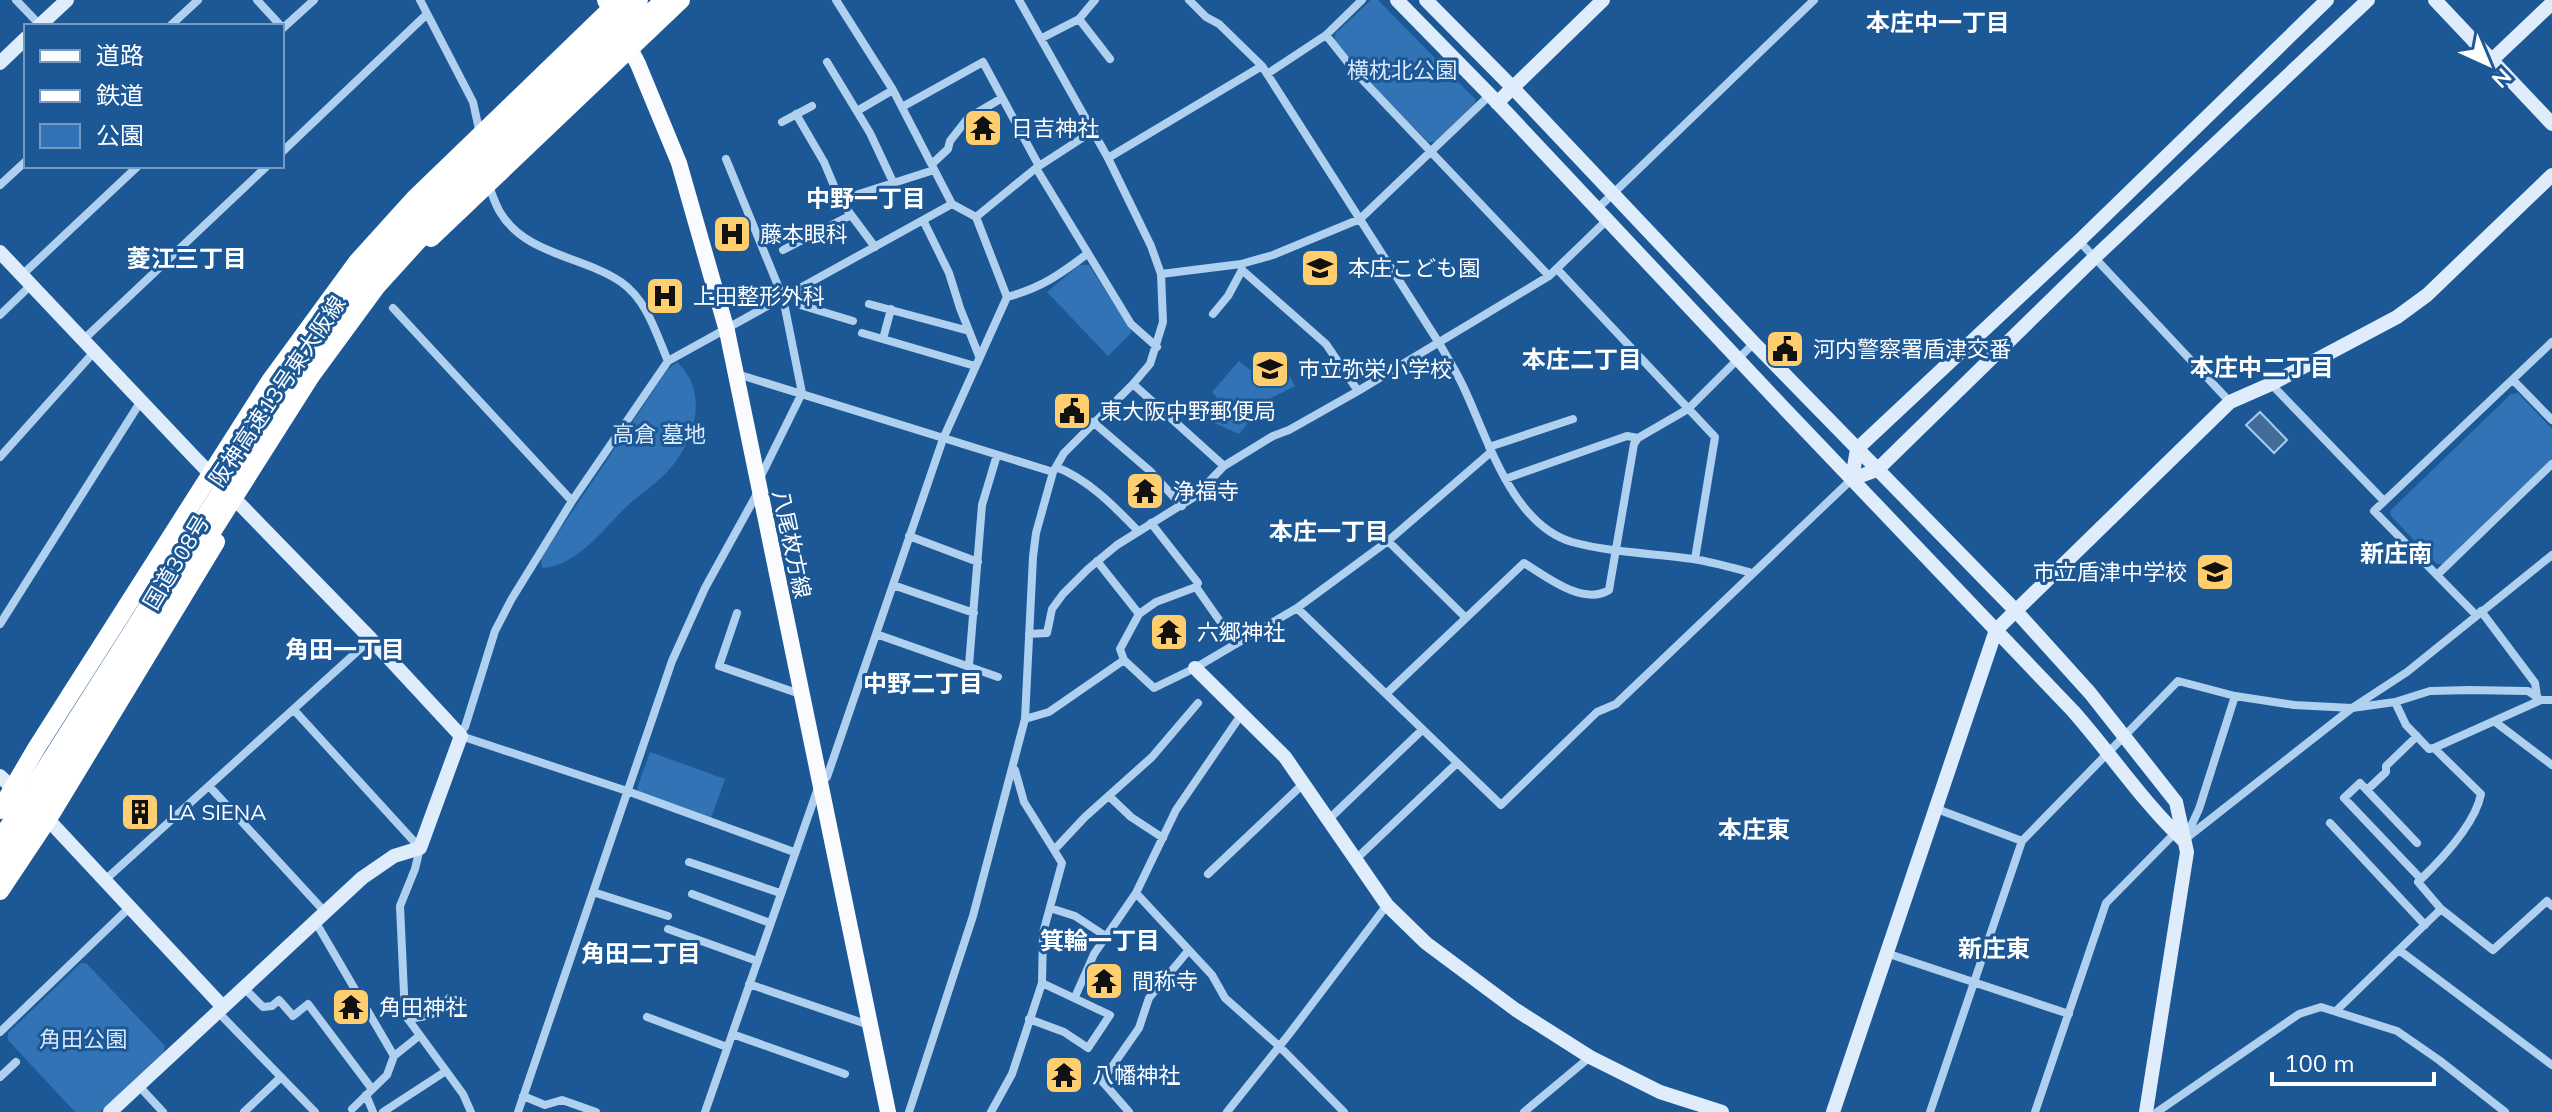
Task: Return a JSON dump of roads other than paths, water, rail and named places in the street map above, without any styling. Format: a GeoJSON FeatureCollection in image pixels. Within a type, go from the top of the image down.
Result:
{"type":"FeatureCollection","features":[{"type":"Feature","properties":{"kind":"highway","name":"阪神高速13号東大阪線"},"geometry":{"type":"LineString","coordinates":[[0,840],[298,370],[366,277],[445,187],[639,0]]}},
{"type":"Feature","properties":{"kind":"highway","name":"阪神高速13号東大阪線"},"geometry":{"type":"LineString","coordinates":[[0,866],[311,376],[377,286],[456,199],[664,0]]}},
{"type":"Feature","properties":{"kind":"highway","name":"国道308号"},"geometry":{"type":"LineString","coordinates":[[0,891],[48,819],[240,503],[366,312],[412,256],[681,0]]}},
{"type":"Feature","properties":{"kind":"highway","name":"国道308号"},"geometry":{"type":"LineString","coordinates":[[0,810],[6,782],[37,747],[270,381],[357,262],[414,199],[611,3]]}},
{"type":"Feature","properties":{"kind":"main road","name":"八尾枚方線"},"geometry":{"type":"LineString","coordinates":[[611,3],[679,163],[727,331],[888,1112]]}},
{"type":"Feature","properties":{"kind":"street"},"geometry":{"type":"LineString","coordinates":[[16,0],[38,24]]}},
{"type":"Feature","properties":{"kind":"street"},"geometry":{"type":"LineString","coordinates":[[42,24],[67,0]]}},
{"type":"Feature","properties":{"kind":"street"},"geometry":{"type":"LineString","coordinates":[[172,24],[198,0]]}},
{"type":"Feature","properties":{"kind":"street"},"geometry":{"type":"LineString","coordinates":[[257,0],[278,24]]}},
{"type":"Feature","properties":{"kind":"street"},"geometry":{"type":"LineString","coordinates":[[284,26],[314,0]]}},
{"type":"Feature","properties":{"kind":"street"},"geometry":{"type":"LineString","coordinates":[[420,0],[473,102],[480,134]]}},
{"type":"Feature","properties":{"kind":"street"},"geometry":{"type":"LineString","coordinates":[[705,1112],[794,852],[819,785],[827,777],[943,439],[1007,297],[976,217],[952,204],[893,90],[836,0]]}},
{"type":"Feature","properties":{"kind":"street"},"geometry":{"type":"LineString","coordinates":[[909,1112],[973,916],[1014,769],[1025,719],[1036,533],[1055,469],[1064,453],[1150,364],[1163,322],[1161,274],[1151,246],[1108,158],[1019,0]]}},
{"type":"Feature","properties":{"kind":"street"},"geometry":{"type":"LineString","coordinates":[[1042,38],[1079,19],[1095,0]]}},
{"type":"Feature","properties":{"kind":"street"},"geometry":{"type":"LineString","coordinates":[[1189,0],[1206,17],[1219,24],[1264,70],[1439,343],[1463,385],[1505,479],[1546,528],[1568,541],[1615,551],[1695,559],[1752,573]]}},
{"type":"Feature","properties":{"kind":"street"},"geometry":{"type":"LineString","coordinates":[[1108,158],[1326,35],[1362,0]]}},
{"type":"Feature","properties":{"kind":"street"},"geometry":{"type":"LineString","coordinates":[[1426,0],[2015,610],[2090,693],[2176,802],[2180,837],[2187,852],[2146,1112]]}},
{"type":"Feature","properties":{"kind":"street"},"geometry":{"type":"LineString","coordinates":[[1161,274],[1242,267],[1360,219],[1431,152],[1494,99],[1513,88],[1603,0]]}},
{"type":"Feature","properties":{"kind":"street"},"geometry":{"type":"LineString","coordinates":[[1029,634],[1047,633],[1052,609],[1097,561],[1138,531],[1182,506],[1224,466],[1358,391],[1549,276],[1602,215],[1613,194],[1813,0]]}},
{"type":"Feature","properties":{"kind":"street"},"geometry":{"type":"LineString","coordinates":[[1852,479],[1857,449],[2079,241],[2327,0]]}},
{"type":"Feature","properties":{"kind":"street"},"geometry":{"type":"LineString","coordinates":[[1297,608],[1501,805],[1597,712],[1616,704],[1852,479],[1877,470],[2094,258],[2368,0]]}},
{"type":"Feature","properties":{"kind":"street"},"geometry":{"type":"LineString","coordinates":[[2435,0],[2552,124]]}},
{"type":"Feature","properties":{"kind":"street"},"geometry":{"type":"LineString","coordinates":[[1403,2],[1996,630],[2109,752],[2154,812],[2180,837]]}},
{"type":"Feature","properties":{"kind":"street"},"geometry":{"type":"LineString","coordinates":[[2493,59],[2552,3]]}},
{"type":"Feature","properties":{"kind":"street"},"geometry":{"type":"LineString","coordinates":[[284,150],[427,14]]}},
{"type":"Feature","properties":{"kind":"street"},"geometry":{"type":"LineString","coordinates":[[1079,19],[1110,59]]}},
{"type":"Feature","properties":{"kind":"street"},"geometry":{"type":"LineString","coordinates":[[1326,35],[1357,74],[1549,276]]}},
{"type":"Feature","properties":{"kind":"street"},"geometry":{"type":"LineString","coordinates":[[0,63],[24,40]]}},
{"type":"Feature","properties":{"kind":"street"},"geometry":{"type":"LineString","coordinates":[[827,62],[857,111],[893,182]]}},
{"type":"Feature","properties":{"kind":"street"},"geometry":{"type":"LineString","coordinates":[[902,107],[983,62],[1037,167],[1087,254],[1131,324],[1157,347]]}},
{"type":"Feature","properties":{"kind":"street"},"geometry":{"type":"LineString","coordinates":[[857,111],[893,90]]}},
{"type":"Feature","properties":{"kind":"street"},"geometry":{"type":"LineString","coordinates":[[840,200],[933,167],[968,118],[1002,98]]}},
{"type":"Feature","properties":{"kind":"street"},"geometry":{"type":"LineString","coordinates":[[782,122],[812,106]]}},
{"type":"Feature","properties":{"kind":"street"},"geometry":{"type":"LineString","coordinates":[[796,114],[824,162],[840,200],[875,247]]}},
{"type":"Feature","properties":{"kind":"street"},"geometry":{"type":"LineString","coordinates":[[976,217],[1037,167],[1093,131]]}},
{"type":"Feature","properties":{"kind":"street"},"geometry":{"type":"LineString","coordinates":[[518,1112],[672,661],[802,393],[783,298],[726,159]]}},
{"type":"Feature","properties":{"kind":"street"},"geometry":{"type":"LineString","coordinates":[[0,185],[24,163]]}},
{"type":"Feature","properties":{"kind":"street"},"geometry":{"type":"LineString","coordinates":[[0,315],[27,280],[136,168]]}},
{"type":"Feature","properties":{"kind":"street"},"geometry":{"type":"LineString","coordinates":[[83,340],[265,168]]}},
{"type":"Feature","properties":{"kind":"street"},"geometry":{"type":"LineString","coordinates":[[1833,1112],[1996,630],[2230,402],[2271,384],[2397,317],[2427,295],[2552,175]]}},
{"type":"Feature","properties":{"kind":"street"},"geometry":{"type":"LineString","coordinates":[[487,183],[499,212],[513,229],[534,243],[621,283],[635,296],[647,312],[668,361]]}},
{"type":"Feature","properties":{"kind":"street"},"geometry":{"type":"LineString","coordinates":[[471,1112],[463,1094],[408,1019],[400,906],[465,727],[495,631],[572,501],[668,361],[952,204]]}},
{"type":"Feature","properties":{"kind":"street"},"geometry":{"type":"LineString","coordinates":[[783,250],[851,215]]}},
{"type":"Feature","properties":{"kind":"street"},"geometry":{"type":"LineString","coordinates":[[923,220],[949,273],[977,361]]}},
{"type":"Feature","properties":{"kind":"street"},"geometry":{"type":"LineString","coordinates":[[2079,241],[2230,402]]}},
{"type":"Feature","properties":{"kind":"street"},"geometry":{"type":"LineString","coordinates":[[0,252],[460,734],[794,852]]}},
{"type":"Feature","properties":{"kind":"street"},"geometry":{"type":"LineString","coordinates":[[1007,297],[1051,281],[1087,254]]}},
{"type":"Feature","properties":{"kind":"street"},"geometry":{"type":"LineString","coordinates":[[1213,314],[1228,296],[1242,267]]}},
{"type":"Feature","properties":{"kind":"street"},"geometry":{"type":"LineString","coordinates":[[1242,267],[1326,344],[1358,391]]}},
{"type":"Feature","properties":{"kind":"street"},"geometry":{"type":"LineString","coordinates":[[1557,269],[1715,437],[1695,559]]}},
{"type":"Feature","properties":{"kind":"street"},"geometry":{"type":"LineString","coordinates":[[798,289],[797,304],[853,321]]}},
{"type":"Feature","properties":{"kind":"street"},"geometry":{"type":"LineString","coordinates":[[869,304],[969,331]]}},
{"type":"Feature","properties":{"kind":"street"},"geometry":{"type":"LineString","coordinates":[[393,308],[572,501]]}},
{"type":"Feature","properties":{"kind":"street"},"geometry":{"type":"LineString","coordinates":[[883,339],[891,309]]}},
{"type":"Feature","properties":{"kind":"street"},"geometry":{"type":"LineString","coordinates":[[862,333],[977,361]]}},
{"type":"Feature","properties":{"kind":"street"},"geometry":{"type":"LineString","coordinates":[[2539,698],[2535,683],[2478,613],[2374,511],[2552,342]]}},
{"type":"Feature","properties":{"kind":"street"},"geometry":{"type":"LineString","coordinates":[[1387,693],[1524,563],[1572,591],[1601,595],[1609,590],[1634,444],[1638,438],[1688,409],[1754,343]]}},
{"type":"Feature","properties":{"kind":"street"},"geometry":{"type":"LineString","coordinates":[[0,457],[94,352]]}},
{"type":"Feature","properties":{"kind":"street"},"geometry":{"type":"LineString","coordinates":[[736,374],[997,455],[1070,472],[1108,500],[1138,531]]}},
{"type":"Feature","properties":{"kind":"street"},"geometry":{"type":"LineString","coordinates":[[2513,380],[2552,420]]}},
{"type":"Feature","properties":{"kind":"street"},"geometry":{"type":"LineString","coordinates":[[1133,384],[1224,466]]}},
{"type":"Feature","properties":{"kind":"street"},"geometry":{"type":"LineString","coordinates":[[2271,384],[2384,501]]}},
{"type":"Feature","properties":{"kind":"street"},"geometry":{"type":"LineString","coordinates":[[0,624],[141,401]]}},
{"type":"Feature","properties":{"kind":"street"},"geometry":{"type":"LineString","coordinates":[[1196,587],[1156,602],[1139,614],[1120,649],[1124,660],[1154,688],[1195,668],[1297,608],[1388,541],[1490,450],[1573,419]]}},
{"type":"Feature","properties":{"kind":"street"},"geometry":{"type":"LineString","coordinates":[[1093,422],[1150,471],[1182,506]]}},
{"type":"Feature","properties":{"kind":"street"},"geometry":{"type":"LineString","coordinates":[[1505,479],[1627,436],[1638,438]]}},
{"type":"Feature","properties":{"kind":"street"},"geometry":{"type":"LineString","coordinates":[[969,665],[982,505],[997,455]]}},
{"type":"Feature","properties":{"kind":"street"},"geometry":{"type":"LineString","coordinates":[[2438,574],[2552,464]]}},
{"type":"Feature","properties":{"kind":"street"},"geometry":{"type":"LineString","coordinates":[[1151,523],[1198,583],[1196,587],[1236,644]]}},
{"type":"Feature","properties":{"kind":"street"},"geometry":{"type":"LineString","coordinates":[[909,536],[978,562]]}},
{"type":"Feature","properties":{"kind":"street"},"geometry":{"type":"LineString","coordinates":[[1388,541],[1466,618]]}},
{"type":"Feature","properties":{"kind":"street"},"geometry":{"type":"LineString","coordinates":[[2035,1112],[2106,903],[2180,837],[2352,708],[2407,672],[2552,555]]}},
{"type":"Feature","properties":{"kind":"street"},"geometry":{"type":"LineString","coordinates":[[1097,561],[1139,614]]}},
{"type":"Feature","properties":{"kind":"street"},"geometry":{"type":"LineString","coordinates":[[893,585],[974,613]]}},
{"type":"Feature","properties":{"kind":"street"},"geometry":{"type":"LineString","coordinates":[[737,613],[719,666],[800,694]]}},
{"type":"Feature","properties":{"kind":"street"},"geometry":{"type":"LineString","coordinates":[[876,634],[998,677]]}},
{"type":"Feature","properties":{"kind":"street"},"geometry":{"type":"LineString","coordinates":[[105,880],[371,639]]}},
{"type":"Feature","properties":{"kind":"street"},"geometry":{"type":"LineString","coordinates":[[1025,719],[1049,712],[1124,660]]}},
{"type":"Feature","properties":{"kind":"street"},"geometry":{"type":"LineString","coordinates":[[1195,668],[1285,757],[1387,905],[1426,943],[1516,1010],[1590,1057],[1660,1092],[1722,1112]]}},
{"type":"Feature","properties":{"kind":"street"},"geometry":{"type":"LineString","coordinates":[[1930,1112],[2022,841],[2178,681],[2235,696],[2294,705],[2352,708],[2395,702],[2430,691],[2528,691],[2539,698],[2552,700]]}},
{"type":"Feature","properties":{"kind":"street"},"geometry":{"type":"LineString","coordinates":[[2180,837],[2199,809],[2235,696]]}},
{"type":"Feature","properties":{"kind":"street"},"geometry":{"type":"LineString","coordinates":[[2395,702],[2406,725],[2429,749],[2539,698]]}},
{"type":"Feature","properties":{"kind":"street"},"geometry":{"type":"LineString","coordinates":[[1055,849],[1085,817],[1152,757],[1198,703]]}},
{"type":"Feature","properties":{"kind":"street"},"geometry":{"type":"LineString","coordinates":[[294,710],[420,848]]}},
{"type":"Feature","properties":{"kind":"street"},"geometry":{"type":"LineString","coordinates":[[1075,997],[1094,954],[1136,893],[1176,810],[1241,715]]}},
{"type":"Feature","properties":{"kind":"street"},"geometry":{"type":"LineString","coordinates":[[2494,721],[2552,765]]}},
{"type":"Feature","properties":{"kind":"street"},"geometry":{"type":"LineString","coordinates":[[1328,820],[1422,730]]}},
{"type":"Feature","properties":{"kind":"street"},"geometry":{"type":"LineString","coordinates":[[2367,790],[2417,736]]}},
{"type":"Feature","properties":{"kind":"street"},"geometry":{"type":"LineString","coordinates":[[2434,748],[2481,794],[2458,838],[2418,882],[2441,909],[2493,950],[2550,901]]}},
{"type":"Feature","properties":{"kind":"street"},"geometry":{"type":"LineString","coordinates":[[1356,859],[1457,763]]}},
{"type":"Feature","properties":{"kind":"street"},"geometry":{"type":"LineString","coordinates":[[997,1110],[1042,983],[1043,933],[1062,863],[1024,802],[1014,769]]}},
{"type":"Feature","properties":{"kind":"street"},"geometry":{"type":"LineString","coordinates":[[6,782],[48,819],[315,1112]]}},
{"type":"Feature","properties":{"kind":"street"},"geometry":{"type":"LineString","coordinates":[[2417,843],[2360,783],[2344,798],[2421,879]]}},
{"type":"Feature","properties":{"kind":"street"},"geometry":{"type":"LineString","coordinates":[[1208,874],[1303,784]]}},
{"type":"Feature","properties":{"kind":"street"},"geometry":{"type":"LineString","coordinates":[[209,786],[320,916],[394,1056]]}},
{"type":"Feature","properties":{"kind":"street"},"geometry":{"type":"LineString","coordinates":[[1110,797],[1131,817],[1163,838]]}},
{"type":"Feature","properties":{"kind":"street"},"geometry":{"type":"LineString","coordinates":[[1937,809],[2022,841]]}},
{"type":"Feature","properties":{"kind":"street"},"geometry":{"type":"LineString","coordinates":[[2330,823],[2425,925]]}},
{"type":"Feature","properties":{"kind":"street"},"geometry":{"type":"LineString","coordinates":[[110,1112],[320,916],[376,868],[394,856],[420,848]]}},
{"type":"Feature","properties":{"kind":"street"},"geometry":{"type":"LineString","coordinates":[[689,862],[780,893]]}},
{"type":"Feature","properties":{"kind":"street"},"geometry":{"type":"LineString","coordinates":[[593,892],[668,916]]}},
{"type":"Feature","properties":{"kind":"street"},"geometry":{"type":"LineString","coordinates":[[1136,893],[1212,975],[1225,998],[1279,1046],[1344,1112]]}},
{"type":"Feature","properties":{"kind":"street"},"geometry":{"type":"LineString","coordinates":[[692,894],[770,923]]}},
{"type":"Feature","properties":{"kind":"street"},"geometry":{"type":"LineString","coordinates":[[1227,1112],[1387,905]]}},
{"type":"Feature","properties":{"kind":"street"},"geometry":{"type":"LineString","coordinates":[[0,1032],[130,907]]}},
{"type":"Feature","properties":{"kind":"street"},"geometry":{"type":"LineString","coordinates":[[1050,908],[1075,916],[1107,937]]}},
{"type":"Feature","properties":{"kind":"street"},"geometry":{"type":"LineString","coordinates":[[2337,1010],[2441,909]]}},
{"type":"Feature","properties":{"kind":"street"},"geometry":{"type":"LineString","coordinates":[[668,929],[757,961]]}},
{"type":"Feature","properties":{"kind":"street"},"geometry":{"type":"LineString","coordinates":[[2399,950],[2552,1065]]}},
{"type":"Feature","properties":{"kind":"street"},"geometry":{"type":"LineString","coordinates":[[1129,1112],[1102,1081],[1139,1028],[1149,998],[1188,951]]}},
{"type":"Feature","properties":{"kind":"street"},"geometry":{"type":"LineString","coordinates":[[1886,953],[2069,1014]]}},
{"type":"Feature","properties":{"kind":"street"},"geometry":{"type":"LineString","coordinates":[[1029,1019],[1064,1032],[1088,1048],[1110,1015],[1042,983]]}},
{"type":"Feature","properties":{"kind":"street"},"geometry":{"type":"LineString","coordinates":[[749,984],[869,1025]]}},
{"type":"Feature","properties":{"kind":"street"},"geometry":{"type":"LineString","coordinates":[[243,987],[263,1007],[272,1006],[279,1000],[293,1016],[308,1004],[369,1092],[373,1112]]}},
{"type":"Feature","properties":{"kind":"street"},"geometry":{"type":"LineString","coordinates":[[408,1019],[429,1016],[443,1009],[449,998],[462,1002]]}},
{"type":"Feature","properties":{"kind":"street"},"geometry":{"type":"LineString","coordinates":[[2157,1112],[2299,1014],[2321,1007],[2397,1031],[2505,1112]]}},
{"type":"Feature","properties":{"kind":"street"},"geometry":{"type":"LineString","coordinates":[[647,1017],[727,1047]]}},
{"type":"Feature","properties":{"kind":"street"},"geometry":{"type":"LineString","coordinates":[[732,1034],[845,1074]]}},
{"type":"Feature","properties":{"kind":"street"},"geometry":{"type":"LineString","coordinates":[[352,1109],[387,1075],[394,1056],[419,1036]]}},
{"type":"Feature","properties":{"kind":"street"},"geometry":{"type":"LineString","coordinates":[[1524,1112],[1590,1057]]}},
{"type":"Feature","properties":{"kind":"street"},"geometry":{"type":"LineString","coordinates":[[0,1077],[16,1062]]}},
{"type":"Feature","properties":{"kind":"street"},"geometry":{"type":"LineString","coordinates":[[383,1112],[446,1071]]}},
{"type":"Feature","properties":{"kind":"street"},"geometry":{"type":"LineString","coordinates":[[244,1112],[281,1077]]}},
{"type":"Feature","properties":{"kind":"street"},"geometry":{"type":"LineString","coordinates":[[138,1085],[163,1112]]}},
{"type":"Feature","properties":{"kind":"street"},"geometry":{"type":"LineString","coordinates":[[523,1096],[545,1105],[562,1100],[596,1112]]}},
{"type":"Feature","properties":{"kind":"street"},"geometry":{"type":"LineString","coordinates":[[2174,1103],[2179,1112]]}},
{"type":"Feature","properties":{"kind":"street"},"geometry":{"type":"LineString","coordinates":[[252,1104],[259,1112]]}},
{"type":"Feature","properties":{"kind":"railway"},"geometry":{"type":"LineString","coordinates":[[0,859],[345,326],[387,269],[433,217],[576,76]]}},
{"type":"Feature","properties":{"kind":"place","name":"日吉神社"},"geometry":{"type":"Point","coordinates":[983,128]}},
{"type":"Feature","properties":{"kind":"place","name":"藤本眼科"},"geometry":{"type":"Point","coordinates":[732,234]}},
{"type":"Feature","properties":{"kind":"place","name":"本庄こども園"},"geometry":{"type":"Point","coordinates":[1320,268]}},
{"type":"Feature","properties":{"kind":"place","name":"上田整形外科"},"geometry":{"type":"Point","coordinates":[665,296]}},
{"type":"Feature","properties":{"kind":"place","name":"河内警察署盾津交番"},"geometry":{"type":"Point","coordinates":[1785,349]}},
{"type":"Feature","properties":{"kind":"place","name":"市立弥栄小学校"},"geometry":{"type":"Point","coordinates":[1270,369]}},
{"type":"Feature","properties":{"kind":"place","name":"東大阪中野郵便局"},"geometry":{"type":"Point","coordinates":[1072,411]}},
{"type":"Feature","properties":{"kind":"place","name":"浄福寺"},"geometry":{"type":"Point","coordinates":[1145,491]}},
{"type":"Feature","properties":{"kind":"place","name":"市立盾津中学校"},"geometry":{"type":"Point","coordinates":[2215,572]}},
{"type":"Feature","properties":{"kind":"place","name":"六郷神社"},"geometry":{"type":"Point","coordinates":[1169,632]}},
{"type":"Feature","properties":{"kind":"place","name":"LA SIENA"},"geometry":{"type":"Point","coordinates":[140,812]}},
{"type":"Feature","properties":{"kind":"place","name":"間称寺"},"geometry":{"type":"Point","coordinates":[1104,981]}},
{"type":"Feature","properties":{"kind":"place","name":"角田神社"},"geometry":{"type":"Point","coordinates":[351,1007]}},
{"type":"Feature","properties":{"kind":"place","name":"八幡神社"},"geometry":{"type":"Point","coordinates":[1064,1075]}},
{"type":"Feature","properties":{"kind":"district","name":"本庄中一丁目"},"geometry":{"type":"Point","coordinates":[1938,23]}},
{"type":"Feature","properties":{"kind":"district","name":"中野一丁目"},"geometry":{"type":"Point","coordinates":[866,199]}},
{"type":"Feature","properties":{"kind":"district","name":"菱江三丁目"},"geometry":{"type":"Point","coordinates":[187,259]}},
{"type":"Feature","properties":{"kind":"district","name":"本庄二丁目"},"geometry":{"type":"Point","coordinates":[1582,360]}},
{"type":"Feature","properties":{"kind":"district","name":"本庄中二丁目"},"geometry":{"type":"Point","coordinates":[2262,368]}},
{"type":"Feature","properties":{"kind":"district","name":"本庄一丁目"},"geometry":{"type":"Point","coordinates":[1329,532]}},
{"type":"Feature","properties":{"kind":"district","name":"新庄南"},"geometry":{"type":"Point","coordinates":[2396,554]}},
{"type":"Feature","properties":{"kind":"district","name":"角田一丁目"},"geometry":{"type":"Point","coordinates":[345,650]}},
{"type":"Feature","properties":{"kind":"district","name":"中野二丁目"},"geometry":{"type":"Point","coordinates":[923,684]}},
{"type":"Feature","properties":{"kind":"district","name":"本庄東"},"geometry":{"type":"Point","coordinates":[1754,830]}},
{"type":"Feature","properties":{"kind":"district","name":"箕輪一丁目"},"geometry":{"type":"Point","coordinates":[1100,941]}},
{"type":"Feature","properties":{"kind":"district","name":"新庄東"},"geometry":{"type":"Point","coordinates":[1994,949]}},
{"type":"Feature","properties":{"kind":"district","name":"角田二丁目"},"geometry":{"type":"Point","coordinates":[641,954]}},
{"type":"Feature","properties":{"kind":"park label","name":"横枕北公園"},"geometry":{"type":"Point","coordinates":[1402,70]}},
{"type":"Feature","properties":{"kind":"park label","name":"高倉 墓地"},"geometry":{"type":"Point","coordinates":[659,434]}},
{"type":"Feature","properties":{"kind":"park label","name":"角田公園"},"geometry":{"type":"Point","coordinates":[83,1039]}}]}
